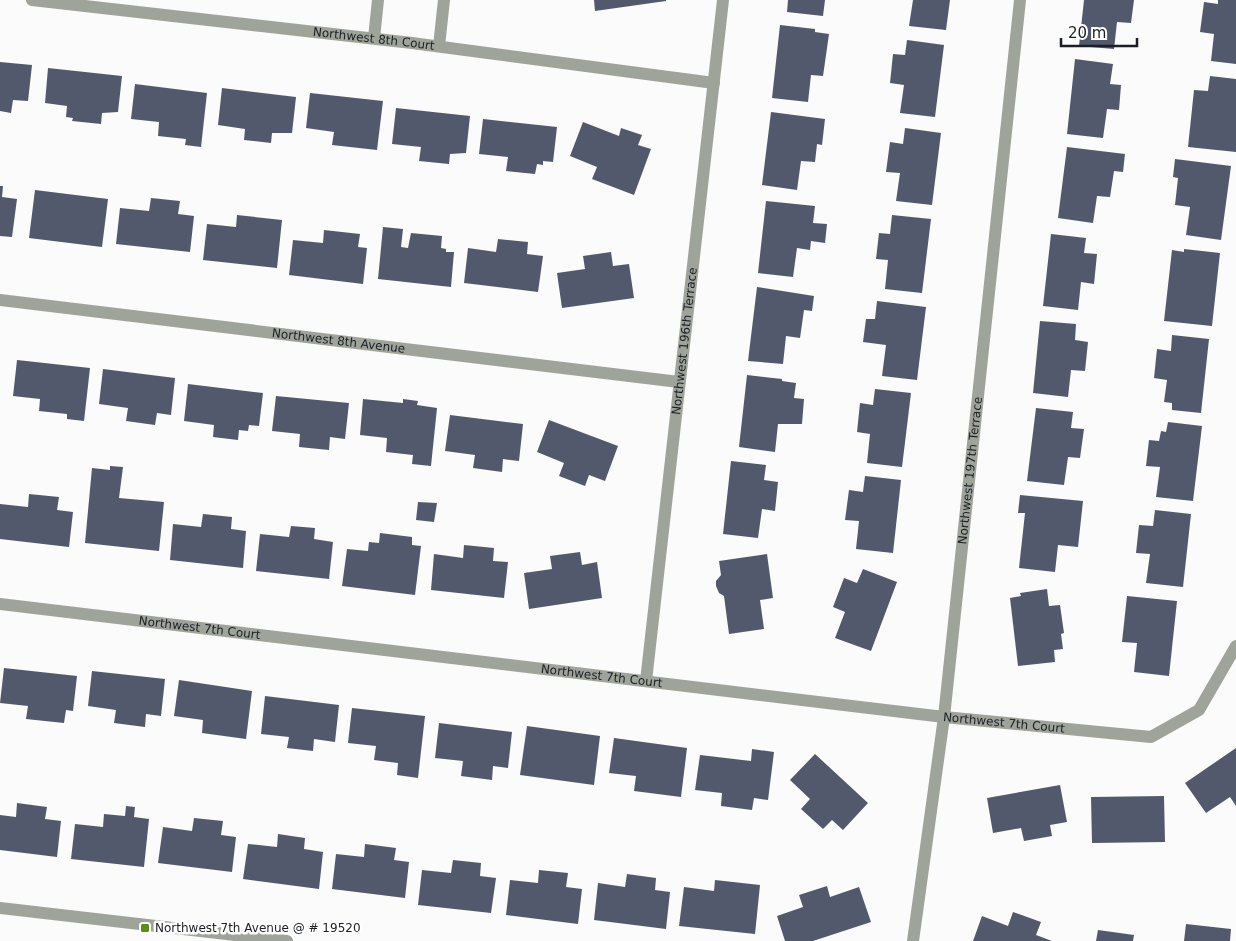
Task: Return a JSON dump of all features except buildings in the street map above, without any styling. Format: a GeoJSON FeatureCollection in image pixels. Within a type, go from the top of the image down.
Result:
{"type":"FeatureCollection","features":[{"type":"Feature","properties":{"kind":"street","name":"Northwest 8th Court"},"geometry":{"type":"LineString","coordinates":[[32,0],[138,6],[714,84]]}},
{"type":"Feature","properties":{"kind":"street"},"geometry":{"type":"LineString","coordinates":[[374,38],[378,0]]}},
{"type":"Feature","properties":{"kind":"street"},"geometry":{"type":"LineString","coordinates":[[439,46],[444,0]]}},
{"type":"Feature","properties":{"kind":"street","name":"Northwest 196th Terrace"},"geometry":{"type":"LineString","coordinates":[[646,681],[723,0]]}},
{"type":"Feature","properties":{"kind":"street","name":"Northwest 197th Terrace"},"geometry":{"type":"LineString","coordinates":[[913,941],[944,717],[1020,0]]}},
{"type":"Feature","properties":{"kind":"street","name":"Northwest 8th Avenue"},"geometry":{"type":"LineString","coordinates":[[0,300],[679,382]]}},
{"type":"Feature","properties":{"kind":"street","name":"Northwest 7th Court"},"geometry":{"type":"LineString","coordinates":[[0,604],[944,717],[1152,737],[1199,710],[1236,646]]}},
{"type":"Feature","properties":{"kind":"street"},"geometry":{"type":"LineString","coordinates":[[0,908],[287,941]]}},
{"type":"Feature","properties":{"kind":"place","name":"Northwest 7th Avenue @ # 19520"},"geometry":{"type":"Point","coordinates":[145,928]}}]}
